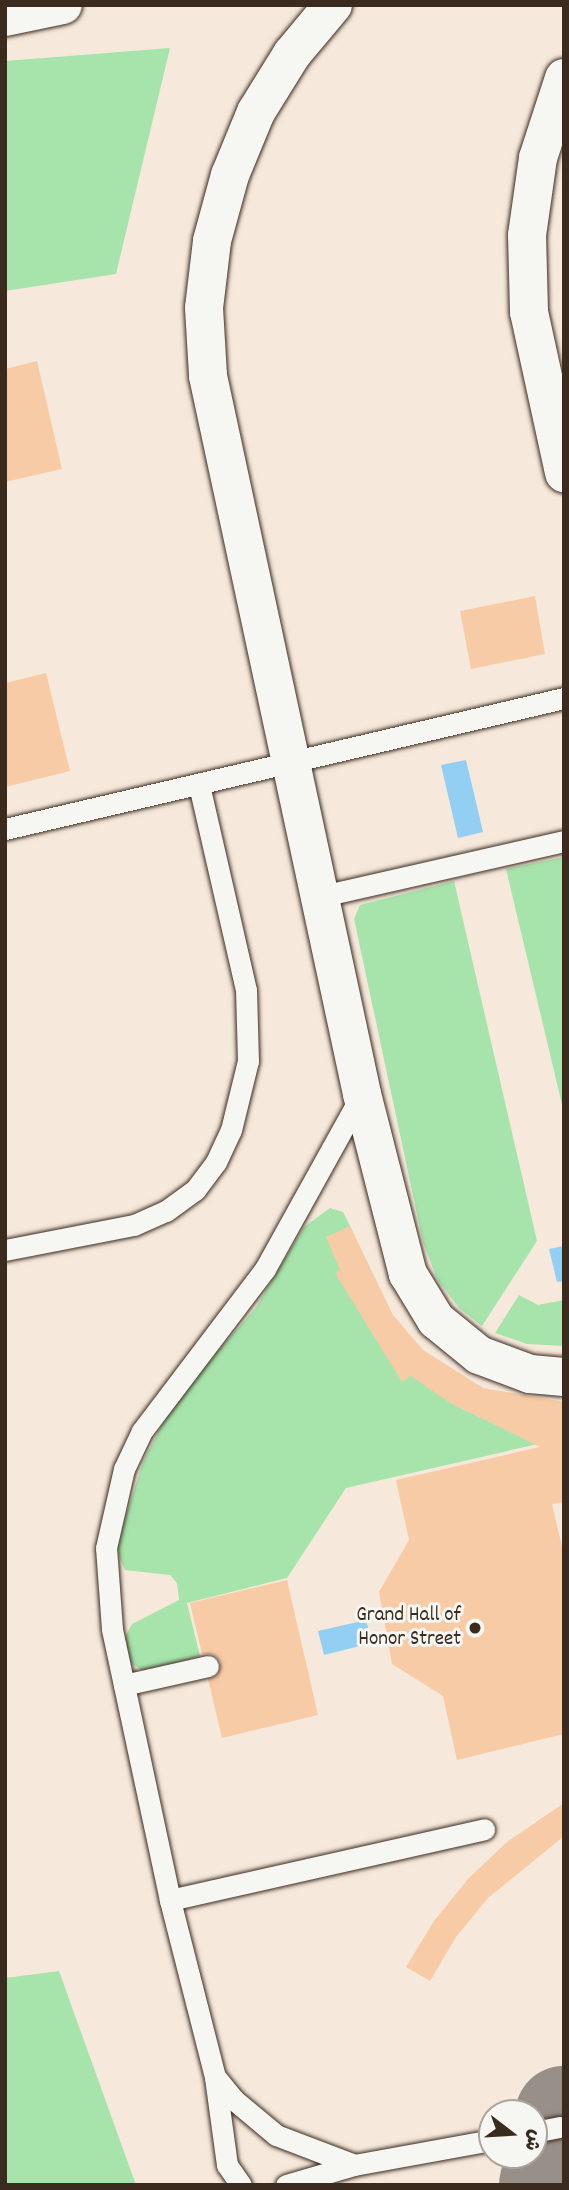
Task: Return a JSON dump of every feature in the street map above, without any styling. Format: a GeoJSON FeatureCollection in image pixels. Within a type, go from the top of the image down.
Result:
{"type":"FeatureCollection","features":[{"type":"Feature","properties":{"kind":"street"},"geometry":{"type":"LineString","coordinates":[[5,18],[63,5]]}},
{"type":"Feature","properties":{"kind":"street"},"geometry":{"type":"LineString","coordinates":[[333,5],[292,54],[256,112],[240,150],[212,241],[205,308],[210,390],[318,897],[398,1248],[420,1298],[436,1320],[479,1355],[530,1374],[564,1377]]}},
{"type":"Feature","properties":{"kind":"street"},"geometry":{"type":"LineString","coordinates":[[564,78],[538,158],[527,235],[529,312],[564,473]]}},
{"type":"Feature","properties":{"kind":"lane"},"geometry":{"type":"LineString","coordinates":[[5,829],[564,698]]}},
{"type":"Feature","properties":{"kind":"lane"},"geometry":{"type":"LineString","coordinates":[[5,1250],[134,1225],[166,1211],[195,1190],[216,1162],[231,1130],[248,1061],[246,990],[200,785]]}},
{"type":"Feature","properties":{"kind":"lane"},"geometry":{"type":"LineString","coordinates":[[318,897],[564,841]]}},
{"type":"Feature","properties":{"kind":"lane"},"geometry":{"type":"LineString","coordinates":[[241,2185],[228,2165],[215,2077],[170,1900],[124,1685],[106,1589],[106,1548],[124,1469],[165,1397],[272,1258],[362,1094]]}},
{"type":"Feature","properties":{"kind":"lane"},"geometry":{"type":"LineString","coordinates":[[124,1685],[208,1665]]}},
{"type":"Feature","properties":{"kind":"lane"},"geometry":{"type":"LineString","coordinates":[[170,1900],[484,1829]]}},
{"type":"Feature","properties":{"kind":"lane"},"geometry":{"type":"LineString","coordinates":[[215,2077],[233,2099],[276,2135],[314,2153],[354,2165]]}},
{"type":"Feature","properties":{"kind":"lane"},"geometry":{"type":"LineString","coordinates":[[548,2129],[560,2127]]}},
{"type":"Feature","properties":{"kind":"lane"},"geometry":{"type":"LineString","coordinates":[[286,2185],[354,2165],[478,2143]]}},
{"type":"Feature","properties":{"kind":"shaded area"},"geometry":{"type":"Polygon","coordinates":[[[5,5],[564,5],[564,2185],[5,2185],[5,5]]]}},
{"type":"Feature","properties":{"kind":"green space"},"geometry":{"type":"Polygon","coordinates":[[[170,48],[116,274],[5,291],[5,61],[170,48]]]}},
{"type":"Feature","properties":{"kind":"green space"},"geometry":{"type":"Polygon","coordinates":[[[564,857],[564,1113],[506,869],[564,857]]]}},
{"type":"Feature","properties":{"kind":"green space"},"geometry":{"type":"Polygon","coordinates":[[[454,881],[537,1241],[482,1326],[460,1309],[437,1279],[423,1242],[354,919],[360,905],[454,881]]]}},
{"type":"Feature","properties":{"kind":"green space"},"geometry":{"type":"Polygon","coordinates":[[[330,1208],[343,1212],[402,1348],[564,1438],[346,1488],[287,1578],[187,1603],[200,1656],[145,1671],[133,1665],[125,1654],[124,1639],[132,1624],[179,1600],[177,1583],[170,1575],[125,1570],[120,1559],[117,1543],[143,1462],[175,1399],[255,1309],[304,1227],[330,1208]]]}},
{"type":"Feature","properties":{"kind":"green space"},"geometry":{"type":"Polygon","coordinates":[[[519,1295],[538,1305],[564,1300],[564,1346],[527,1344],[495,1333],[519,1295]]]}},
{"type":"Feature","properties":{"kind":"green space"},"geometry":{"type":"Polygon","coordinates":[[[59,1971],[136,2185],[5,2185],[5,1978],[59,1971]]]}},
{"type":"Feature","properties":{"kind":"water"},"geometry":{"type":"Polygon","coordinates":[[[466,760],[483,832],[458,838],[441,765],[466,760]]]}},
{"type":"Feature","properties":{"kind":"water"},"geometry":{"type":"Polygon","coordinates":[[[564,1246],[564,1281],[557,1282],[549,1249],[564,1246]]]}},
{"type":"Feature","properties":{"kind":"water"},"geometry":{"type":"Polygon","coordinates":[[[366,1620],[372,1643],[324,1655],[318,1631],[366,1620]]]}},
{"type":"Feature","properties":{"kind":"building"},"geometry":{"type":"Polygon","coordinates":[[[37,361],[62,469],[5,482],[5,369],[37,361]]]}},
{"type":"Feature","properties":{"kind":"building"},"geometry":{"type":"Polygon","coordinates":[[[535,596],[545,654],[471,669],[460,611],[535,596]]]}},
{"type":"Feature","properties":{"kind":"building"},"geometry":{"type":"Polygon","coordinates":[[[46,673],[70,771],[5,787],[5,683],[46,673]]]}},
{"type":"Feature","properties":{"kind":"building","name":"Grand Hall of Honor Street"},"geometry":{"type":"Polygon","coordinates":[[[350,1226],[393,1315],[423,1350],[483,1388],[564,1402],[564,1502],[552,1504],[564,1555],[564,1734],[457,1760],[443,1696],[392,1664],[379,1592],[409,1540],[396,1480],[540,1447],[450,1403],[411,1376],[402,1382],[335,1273],[340,1270],[326,1237],[350,1226]]]}},
{"type":"Feature","properties":{"kind":"building"},"geometry":{"type":"Polygon","coordinates":[[[287,1580],[318,1715],[222,1738],[208,1679],[217,1675],[221,1662],[213,1654],[202,1654],[190,1603],[287,1580]]]}},
{"type":"Feature","properties":{"kind":"building"},"geometry":{"type":"Polygon","coordinates":[[[564,1803],[564,1836],[488,1898],[456,1937],[430,1981],[406,1967],[434,1921],[468,1879],[507,1842],[564,1803]]]}},
{"type":"Feature","properties":{"kind":"taxiway"},"geometry":{"type":"LineString","coordinates":[[548,2185],[564,2115]]}},
{"type":"Feature","properties":{"kind":"place","name":"Grand Hall of Honor Street"},"geometry":{"type":"Point","coordinates":[475,1628]}}]}
